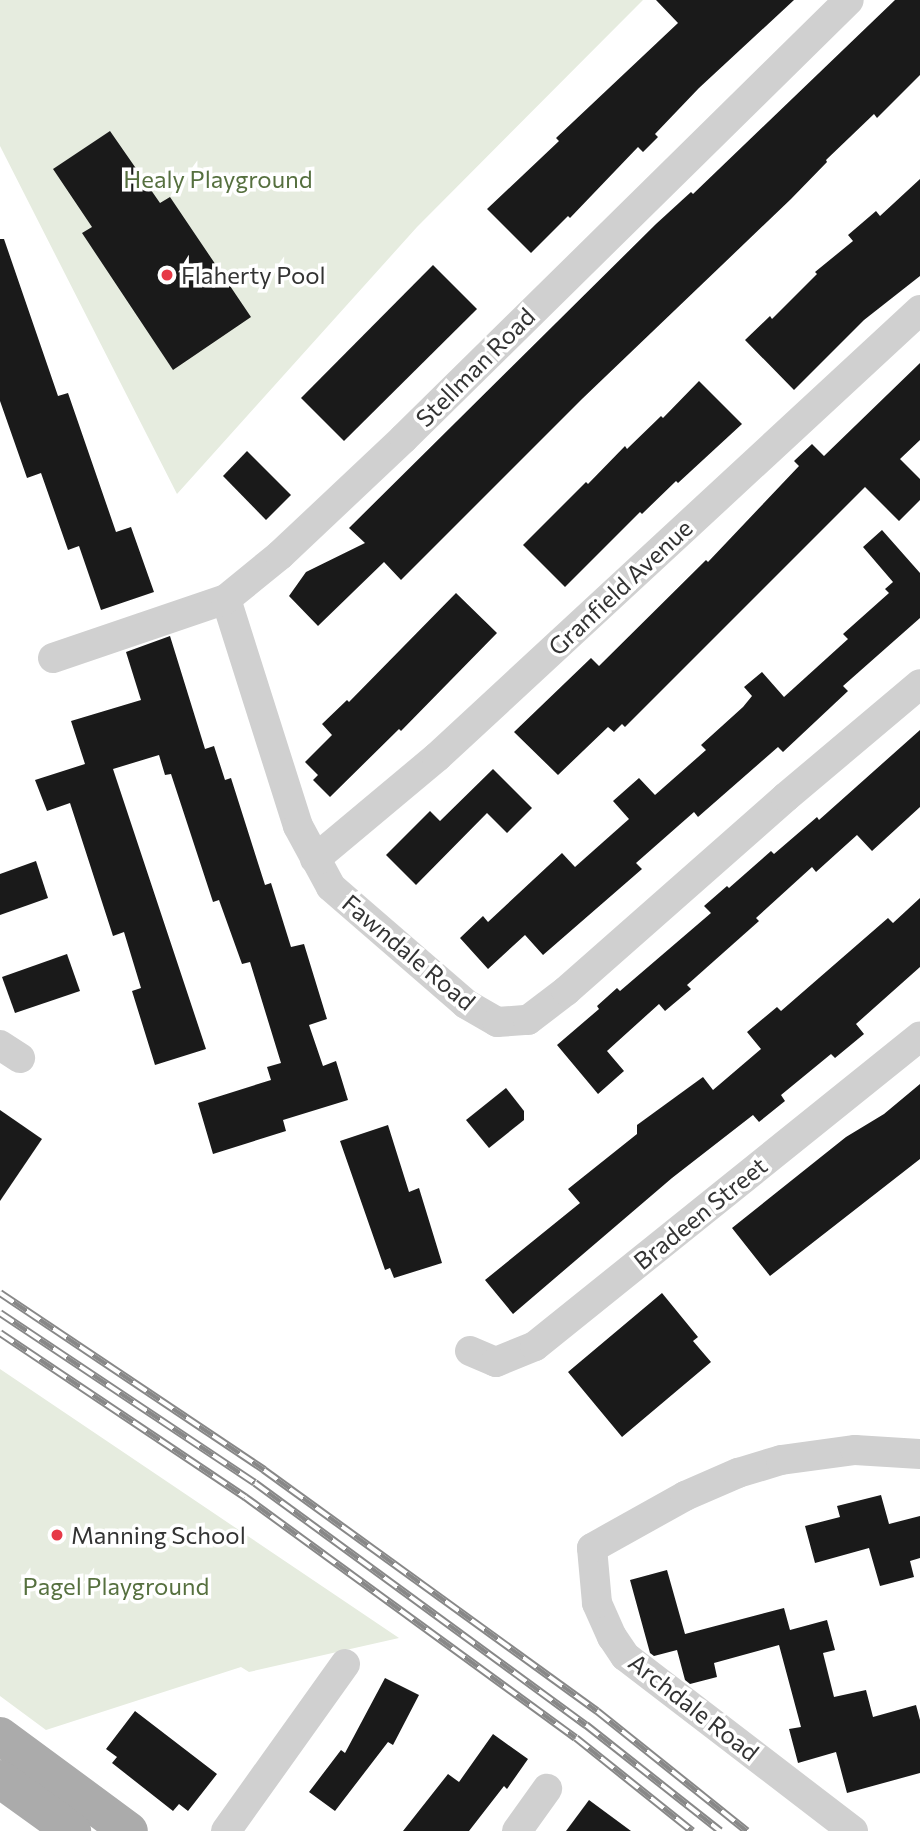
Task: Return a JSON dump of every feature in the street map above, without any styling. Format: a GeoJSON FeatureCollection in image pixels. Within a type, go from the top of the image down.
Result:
{"type":"FeatureCollection","features":[{"type":"Feature","properties":{"kind":"main road"},"geometry":{"type":"LineString","coordinates":[[0,1736],[76,1824]]}},
{"type":"Feature","properties":{"kind":"main road"},"geometry":{"type":"LineString","coordinates":[[0,1779],[76,1824],[129,1831]]}},
{"type":"Feature","properties":{"kind":"street","name":"Stellman Road"},"geometry":{"type":"LineString","coordinates":[[53,659],[226,599],[280,555],[404,438],[849,0]]}},
{"type":"Feature","properties":{"kind":"street","name":"Granfield Avenue"},"geometry":{"type":"LineString","coordinates":[[315,859],[437,757],[920,310]]}},
{"type":"Feature","properties":{"kind":"street","name":"Fawndale Road"},"geometry":{"type":"LineString","coordinates":[[226,599],[298,826],[331,887],[466,1004],[497,1022],[528,1020],[566,991],[786,797],[920,684]]}},
{"type":"Feature","properties":{"kind":"street","name":"Bradeen Street"},"geometry":{"type":"LineString","coordinates":[[471,1351],[496,1362],[535,1346],[920,1036]]}},
{"type":"Feature","properties":{"kind":"street","name":"Archdale Road"},"geometry":{"type":"LineString","coordinates":[[853,1831],[625,1656],[612,1637],[597,1603],[592,1548],[685,1496],[781,1460],[855,1450],[920,1454]]}},
{"type":"Feature","properties":{"kind":"street"},"geometry":{"type":"LineString","coordinates":[[226,1831],[345,1664]]}},
{"type":"Feature","properties":{"kind":"street"},"geometry":{"type":"LineString","coordinates":[[517,1831],[547,1789]]}},
{"type":"Feature","properties":{"kind":"green space","name":"Healy Playground"},"geometry":{"type":"Polygon","coordinates":[[[0,0],[643,0],[417,227],[177,494],[0,146],[0,0]]]}},
{"type":"Feature","properties":{"kind":"green space","name":"Pagel Playground"},"geometry":{"type":"Polygon","coordinates":[[[0,1369],[399,1638],[249,1672],[241,1667],[46,1730],[0,1696],[0,1369]]]}},
{"type":"Feature","properties":{"kind":"building"},"geometry":{"type":"Polygon","coordinates":[[[656,0],[794,0],[699,88],[655,134],[658,137],[643,152],[638,147],[570,218],[568,216],[531,253],[487,209],[559,141],[556,138],[678,23],[656,0]]]}},
{"type":"Feature","properties":{"kind":"building"},"geometry":{"type":"Polygon","coordinates":[[[895,0],[920,0],[920,75],[877,118],[874,114],[826,160],[791,199],[582,399],[401,580],[384,562],[318,626],[289,596],[306,572],[365,543],[349,528],[656,224],[691,192],[693,194],[895,0]]]}},
{"type":"Feature","properties":{"kind":"building","name":"Flaherty Pool"},"geometry":{"type":"Polygon","coordinates":[[[110,131],[160,203],[170,197],[251,317],[173,370],[82,233],[92,227],[53,169],[110,131]]]}},
{"type":"Feature","properties":{"kind":"building"},"geometry":{"type":"Polygon","coordinates":[[[920,179],[920,276],[864,320],[794,390],[745,340],[770,316],[772,319],[817,274],[815,272],[853,241],[848,235],[876,211],[880,216],[920,179]]]}},
{"type":"Feature","properties":{"kind":"building"},"geometry":{"type":"Polygon","coordinates":[[[0,239],[4,239],[58,396],[68,393],[116,532],[131,527],[154,592],[101,610],[79,546],[68,550],[41,473],[27,478],[0,401],[0,239]]]}},
{"type":"Feature","properties":{"kind":"building"},"geometry":{"type":"Polygon","coordinates":[[[433,265],[477,309],[344,441],[301,398],[433,265]]]}},
{"type":"Feature","properties":{"kind":"building"},"geometry":{"type":"Polygon","coordinates":[[[920,363],[920,440],[900,459],[920,479],[920,500],[899,521],[865,487],[625,727],[622,724],[614,732],[608,727],[558,775],[514,732],[591,658],[599,666],[706,560],[708,562],[799,466],[794,461],[812,444],[824,456],[920,363]]]}},
{"type":"Feature","properties":{"kind":"building"},"geometry":{"type":"Polygon","coordinates":[[[699,381],[742,424],[678,483],[676,481],[642,514],[640,512],[565,587],[523,545],[586,482],[588,484],[625,446],[627,449],[661,416],[663,418],[699,381]]]}},
{"type":"Feature","properties":{"kind":"building"},"geometry":{"type":"Polygon","coordinates":[[[247,451],[291,495],[266,520],[223,476],[247,451]]]}},
{"type":"Feature","properties":{"kind":"building"},"geometry":{"type":"Polygon","coordinates":[[[882,530],[920,573],[920,618],[843,686],[848,691],[783,752],[778,747],[698,817],[694,812],[636,863],[642,869],[543,955],[525,935],[488,969],[460,938],[483,916],[488,922],[562,853],[575,867],[629,819],[613,801],[639,778],[655,795],[706,750],[701,745],[743,707],[752,696],[744,687],[762,672],[784,697],[848,639],[843,634],[889,593],[885,589],[893,582],[863,547],[882,530]]]}},
{"type":"Feature","properties":{"kind":"building"},"geometry":{"type":"Polygon","coordinates":[[[456,593],[497,633],[401,731],[399,729],[330,797],[313,780],[318,775],[305,762],[332,735],[322,724],[347,700],[349,702],[456,593]]]}},
{"type":"Feature","properties":{"kind":"building"},"geometry":{"type":"Polygon","coordinates":[[[170,636],[205,749],[214,746],[225,780],[231,778],[265,885],[271,883],[291,947],[304,944],[327,1019],[309,1025],[323,1066],[336,1061],[348,1100],[283,1120],[286,1131],[213,1154],[198,1103],[271,1080],[267,1067],[281,1063],[250,962],[242,964],[219,900],[213,902],[171,774],[165,775],[159,755],[113,769],[206,1049],[155,1065],[132,991],[141,988],[124,932],[113,936],[70,803],[47,811],[35,780],[85,764],[71,721],[141,700],[126,652],[170,636]]]}},
{"type":"Feature","properties":{"kind":"building"},"geometry":{"type":"Polygon","coordinates":[[[920,730],[920,807],[872,851],[857,835],[816,872],[812,867],[756,918],[759,921],[687,985],[691,989],[665,1011],[659,1004],[607,1051],[624,1071],[598,1094],[557,1045],[599,1009],[597,1006],[617,988],[620,991],[711,913],[704,906],[727,886],[729,888],[771,851],[774,854],[817,817],[819,820],[920,730]]]}},
{"type":"Feature","properties":{"kind":"building"},"geometry":{"type":"Polygon","coordinates":[[[493,769],[532,808],[507,833],[487,813],[416,885],[386,855],[430,811],[440,821],[493,769]]]}},
{"type":"Feature","properties":{"kind":"building"},"geometry":{"type":"Polygon","coordinates":[[[36,861],[48,898],[0,915],[0,874],[36,861]]]}},
{"type":"Feature","properties":{"kind":"building"},"geometry":{"type":"Polygon","coordinates":[[[920,898],[920,967],[856,1024],[864,1034],[835,1058],[831,1054],[781,1095],[785,1101],[759,1122],[753,1115],[672,1178],[513,1314],[485,1280],[580,1203],[568,1189],[637,1134],[637,1125],[703,1077],[713,1090],[761,1049],[747,1032],[777,1007],[781,1011],[888,918],[893,923],[920,898]]]}},
{"type":"Feature","properties":{"kind":"building"},"geometry":{"type":"Polygon","coordinates":[[[67,954],[80,991],[15,1013],[2,977],[67,954]]]}},
{"type":"Feature","properties":{"kind":"building"},"geometry":{"type":"Polygon","coordinates":[[[920,1084],[920,1159],[770,1276],[732,1228],[846,1137],[884,1114],[920,1084]]]}},
{"type":"Feature","properties":{"kind":"building"},"geometry":{"type":"Polygon","coordinates":[[[506,1088],[524,1111],[524,1120],[489,1148],[466,1120],[506,1088]]]}},
{"type":"Feature","properties":{"kind":"building"},"geometry":{"type":"Polygon","coordinates":[[[0,1110],[42,1139],[0,1201],[0,1110]]]}},
{"type":"Feature","properties":{"kind":"building"},"geometry":{"type":"Polygon","coordinates":[[[388,1125],[409,1192],[419,1188],[442,1263],[394,1278],[390,1268],[385,1270],[340,1141],[388,1125]]]}},
{"type":"Feature","properties":{"kind":"building"},"geometry":{"type":"Polygon","coordinates":[[[662,1293],[698,1337],[693,1341],[711,1362],[622,1437],[568,1372],[662,1293]]]}},
{"type":"Feature","properties":{"kind":"building"},"geometry":{"type":"Polygon","coordinates":[[[881,1495],[889,1524],[920,1516],[920,1558],[910,1561],[914,1577],[880,1586],[869,1548],[815,1563],[805,1526],[840,1517],[837,1506],[881,1495]]]}},
{"type":"Feature","properties":{"kind":"building"},"geometry":{"type":"Polygon","coordinates":[[[667,1570],[685,1634],[784,1608],[790,1630],[827,1620],[835,1650],[823,1653],[834,1697],[866,1690],[873,1717],[916,1705],[920,1720],[920,1773],[847,1793],[836,1752],[798,1763],[789,1729],[801,1727],[779,1645],[714,1663],[717,1677],[690,1684],[685,1680],[677,1650],[654,1656],[650,1653],[630,1580],[667,1570]]]}},
{"type":"Feature","properties":{"kind":"building"},"geometry":{"type":"Polygon","coordinates":[[[385,1678],[419,1695],[393,1745],[388,1742],[335,1811],[309,1792],[341,1750],[345,1753],[385,1678]]]}},
{"type":"Feature","properties":{"kind":"building"},"geometry":{"type":"Polygon","coordinates":[[[135,1711],[217,1774],[188,1811],[179,1804],[173,1811],[112,1763],[117,1757],[106,1749],[135,1711]]]}},
{"type":"Feature","properties":{"kind":"building"},"geometry":{"type":"Polygon","coordinates":[[[493,1734],[528,1759],[507,1789],[504,1786],[469,1831],[403,1831],[448,1774],[459,1782],[493,1734]]]}},
{"type":"Feature","properties":{"kind":"building"},"geometry":{"type":"Polygon","coordinates":[[[589,1800],[631,1831],[566,1831],[589,1800]]]}},
{"type":"Feature","properties":{"kind":"railway"},"geometry":{"type":"LineString","coordinates":[[0,1293],[264,1470],[597,1711],[747,1831]]}},
{"type":"Feature","properties":{"kind":"railway"},"geometry":{"type":"LineString","coordinates":[[0,1313],[255,1483],[586,1725],[720,1831]]}},
{"type":"Feature","properties":{"kind":"railway"},"geometry":{"type":"LineString","coordinates":[[0,1333],[245,1497],[576,1738],[692,1831]]}},
{"type":"Feature","properties":{"kind":"place","name":"Flaherty Pool"},"geometry":{"type":"Point","coordinates":[167,275]}},
{"type":"Feature","properties":{"kind":"place","name":"Manning School"},"geometry":{"type":"Point","coordinates":[57,1535]}}]}
